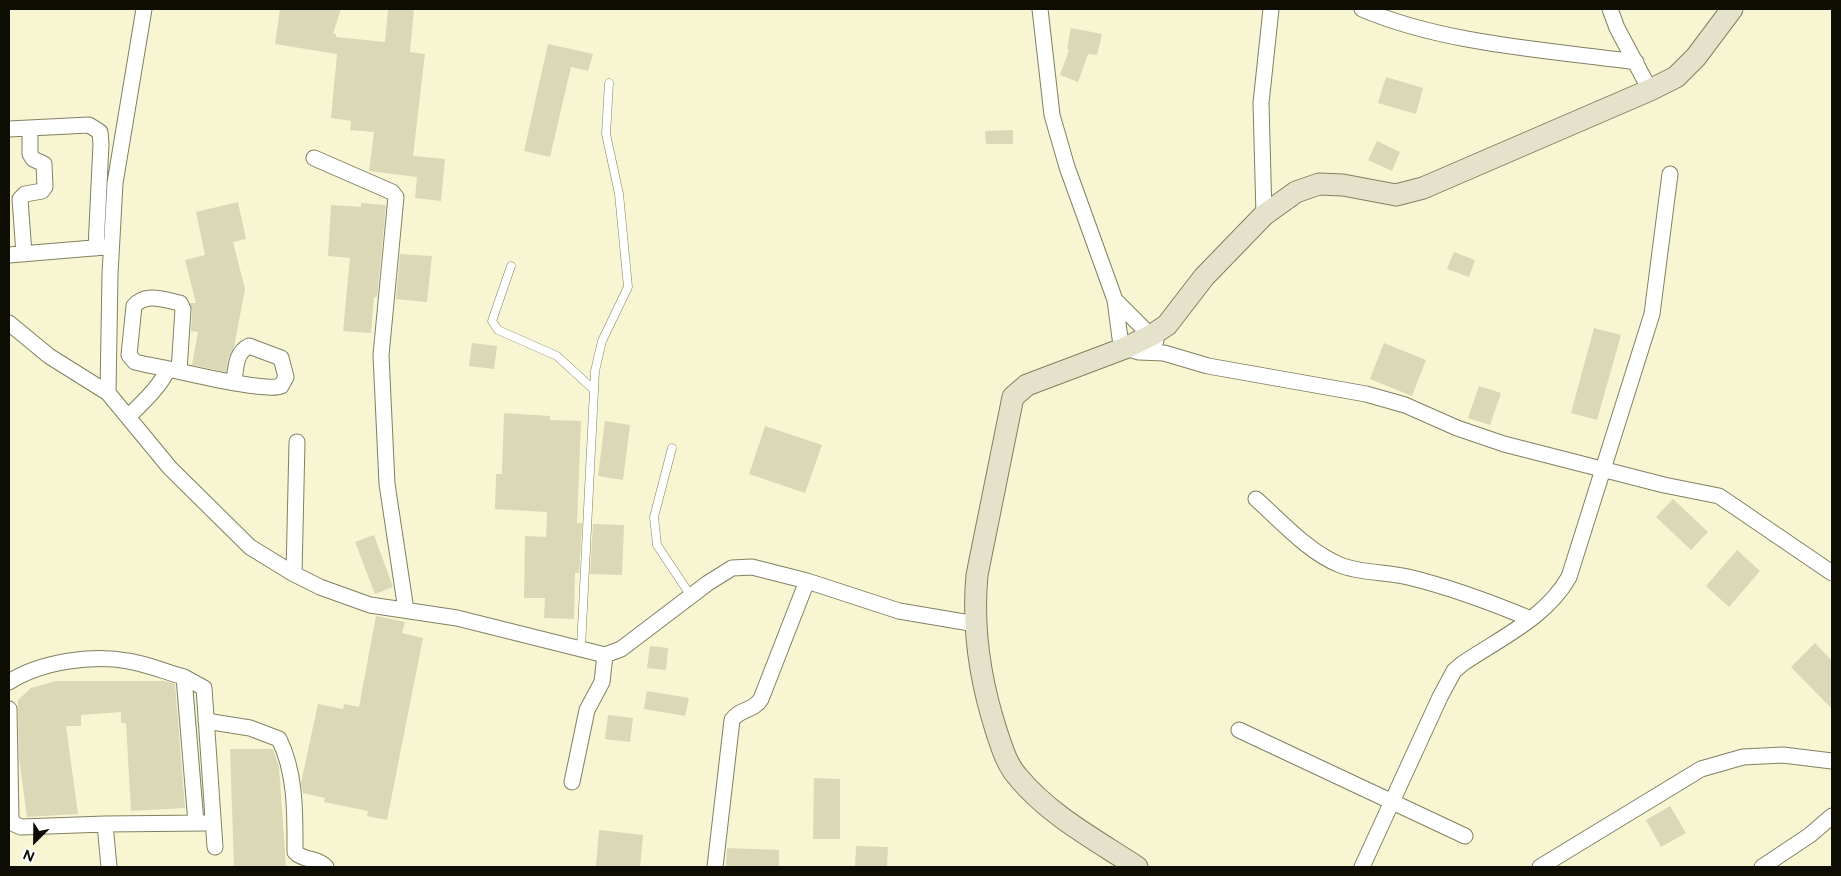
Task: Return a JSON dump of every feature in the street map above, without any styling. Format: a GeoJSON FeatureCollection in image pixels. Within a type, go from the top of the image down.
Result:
{"type":"FeatureCollection","features":[{"type":"Feature","properties":{"kind":"street"},"geometry":{"type":"LineString","coordinates":[[108,393],[115,183],[144,9]]}},
{"type":"Feature","properties":{"kind":"street"},"geometry":{"type":"LineString","coordinates":[[1264,214],[1261,103],[1271,9]]}},
{"type":"Feature","properties":{"kind":"street"},"geometry":{"type":"LineString","coordinates":[[1362,9],[1385,19],[1437,34],[1636,62]]}},
{"type":"Feature","properties":{"kind":"street"},"geometry":{"type":"LineString","coordinates":[[1610,9],[1650,90]]}},
{"type":"Feature","properties":{"kind":"street"},"geometry":{"type":"LineString","coordinates":[[1137,867],[1046,804],[1017,777],[1005,756],[980,676],[975,600],[977,574],[1013,397],[1027,385],[1125,348],[1152,335],[1166,325],[1204,277],[1264,214],[1296,192],[1320,184],[1343,185],[1396,194],[1423,188],[1676,77],[1696,57],[1732,9]]}},
{"type":"Feature","properties":{"kind":"street"},"geometry":{"type":"LineString","coordinates":[[1042,10],[1052,115],[1067,167],[1115,300],[1120,338],[1125,348],[1139,352],[1164,353],[1208,366],[1366,394],[1405,405],[1457,428],[1504,444],[1604,470],[1719,496],[1832,573]]}},
{"type":"Feature","properties":{"kind":"street"},"geometry":{"type":"LineString","coordinates":[[9,129],[89,125],[100,132],[102,144],[96,248]]}},
{"type":"Feature","properties":{"kind":"street"},"geometry":{"type":"LineString","coordinates":[[30,128],[30,154],[33,159],[44,164],[45,187],[42,191],[24,194],[20,199],[16,254],[112,246]]}},
{"type":"Feature","properties":{"kind":"street"},"geometry":{"type":"LineString","coordinates":[[314,158],[392,192],[396,197],[381,355],[381,381],[386,484],[406,610]]}},
{"type":"Feature","properties":{"kind":"street"},"geometry":{"type":"LineString","coordinates":[[1362,867],[1440,697],[1454,671],[1531,619],[1555,598],[1569,577],[1652,314],[1670,174]]}},
{"type":"Feature","properties":{"kind":"street"},"geometry":{"type":"LineString","coordinates":[[128,417],[173,370],[183,309],[180,303],[145,297],[134,306],[129,355],[136,362],[173,370],[234,382]]}},
{"type":"Feature","properties":{"kind":"street"},"geometry":{"type":"LineString","coordinates":[[1115,300],[1152,335],[1164,353]]}},
{"type":"Feature","properties":{"kind":"street"},"geometry":{"type":"LineString","coordinates":[[9,323],[49,356],[108,393],[170,468],[250,547],[294,574],[370,606],[466,620],[522,632],[559,644],[581,647],[605,655],[621,649],[691,596],[732,568],[752,567],[807,581],[899,611],[976,624]]}},
{"type":"Feature","properties":{"kind":"street"},"geometry":{"type":"LineString","coordinates":[[294,574],[297,442]]}},
{"type":"Feature","properties":{"kind":"street"},"geometry":{"type":"LineString","coordinates":[[1256,499],[1317,552],[1342,566],[1406,577],[1443,586],[1484,599],[1531,619]]}},
{"type":"Feature","properties":{"kind":"street"},"geometry":{"type":"LineString","coordinates":[[715,867],[732,720],[736,714],[756,706],[761,700],[807,581]]}},
{"type":"Feature","properties":{"kind":"street"},"geometry":{"type":"LineString","coordinates":[[572,782],[587,710],[602,682],[605,655]]}},
{"type":"Feature","properties":{"kind":"street"},"geometry":{"type":"LineString","coordinates":[[9,682],[21,674],[78,659],[128,661],[184,677],[204,688],[215,847]]}},
{"type":"Feature","properties":{"kind":"street"},"geometry":{"type":"LineString","coordinates":[[184,677],[196,823]]}},
{"type":"Feature","properties":{"kind":"street"},"geometry":{"type":"LineString","coordinates":[[9,709],[11,819],[14,824],[21,827],[214,823]]}},
{"type":"Feature","properties":{"kind":"street"},"geometry":{"type":"LineString","coordinates":[[206,721],[250,728],[279,739],[286,754],[293,788],[295,852],[298,855],[317,860],[326,867]]}},
{"type":"Feature","properties":{"kind":"street"},"geometry":{"type":"LineString","coordinates":[[1239,730],[1466,836]]}},
{"type":"Feature","properties":{"kind":"street"},"geometry":{"type":"LineString","coordinates":[[1540,867],[1701,769],[1743,757],[1783,755],[1832,761]]}},
{"type":"Feature","properties":{"kind":"street"},"geometry":{"type":"LineString","coordinates":[[1762,867],[1810,835],[1832,816]]}},
{"type":"Feature","properties":{"kind":"street"},"geometry":{"type":"LineString","coordinates":[[105,824],[109,867]]}},
{"type":"Feature","properties":{"kind":"lane"},"geometry":{"type":"LineString","coordinates":[[581,647],[593,389],[602,342],[628,287],[619,194],[606,134],[609,84]]}},
{"type":"Feature","properties":{"kind":"lane"},"geometry":{"type":"LineString","coordinates":[[511,266],[492,321],[498,330],[558,356],[593,389]]}},
{"type":"Feature","properties":{"kind":"lane"},"geometry":{"type":"LineString","coordinates":[[672,448],[654,517],[657,545],[691,596]]}},
{"type":"Feature","properties":{"kind":"building"},"geometry":{"type":"Polygon","coordinates":[[[280,9],[341,9],[333,34],[336,34],[336,37],[385,42],[388,9],[414,9],[410,52],[425,54],[413,156],[445,159],[441,201],[415,198],[417,177],[369,171],[374,132],[350,130],[351,121],[331,118],[337,54],[275,44],[280,9]]]}},
{"type":"Feature","properties":{"kind":"building"},"geometry":{"type":"Polygon","coordinates":[[[1071,28],[1102,34],[1097,55],[1088,54],[1078,82],[1060,75],[1069,50],[1067,49],[1071,28]]]}},
{"type":"Feature","properties":{"kind":"building"},"geometry":{"type":"Polygon","coordinates":[[[548,44],[593,54],[588,71],[571,67],[550,157],[524,151],[548,44]]]}},
{"type":"Feature","properties":{"kind":"building"},"geometry":{"type":"Polygon","coordinates":[[[1386,77],[1423,88],[1416,114],[1378,103],[1386,77]]]}},
{"type":"Feature","properties":{"kind":"building"},"geometry":{"type":"Polygon","coordinates":[[[1013,130],[1013,144],[986,144],[985,131],[1013,130]]]}},
{"type":"Feature","properties":{"kind":"building"},"geometry":{"type":"Polygon","coordinates":[[[1377,141],[1400,152],[1392,171],[1368,160],[1377,141]]]}},
{"type":"Feature","properties":{"kind":"building"},"geometry":{"type":"Polygon","coordinates":[[[238,202],[246,239],[233,242],[245,289],[234,347],[228,358],[226,372],[192,365],[198,332],[191,331],[192,310],[190,303],[196,303],[185,260],[205,255],[196,212],[238,202]]]}},
{"type":"Feature","properties":{"kind":"building"},"geometry":{"type":"Polygon","coordinates":[[[361,203],[386,205],[377,297],[374,297],[371,333],[343,331],[350,258],[328,256],[331,205],[361,207],[361,203]]]}},
{"type":"Feature","properties":{"kind":"building"},"geometry":{"type":"Polygon","coordinates":[[[1454,252],[1475,260],[1469,277],[1447,269],[1454,252]]]}},
{"type":"Feature","properties":{"kind":"building"},"geometry":{"type":"Polygon","coordinates":[[[400,254],[432,256],[427,302],[396,299],[400,254]]]}},
{"type":"Feature","properties":{"kind":"building"},"geometry":{"type":"Polygon","coordinates":[[[1594,328],[1621,335],[1597,420],[1571,413],[1594,328]]]}},
{"type":"Feature","properties":{"kind":"building"},"geometry":{"type":"Polygon","coordinates":[[[472,343],[497,346],[494,369],[469,366],[472,343]]]}},
{"type":"Feature","properties":{"kind":"building"},"geometry":{"type":"Polygon","coordinates":[[[1384,343],[1426,360],[1412,396],[1370,379],[1384,343]]]}},
{"type":"Feature","properties":{"kind":"building"},"geometry":{"type":"Polygon","coordinates":[[[1479,386],[1501,393],[1490,425],[1468,418],[1479,386]]]}},
{"type":"Feature","properties":{"kind":"building"},"geometry":{"type":"Polygon","coordinates":[[[504,413],[550,416],[550,420],[581,421],[577,523],[582,523],[579,573],[575,573],[574,619],[544,618],[545,598],[524,598],[525,536],[546,537],[547,512],[495,509],[496,474],[502,474],[504,413]]]}},
{"type":"Feature","properties":{"kind":"building"},"geometry":{"type":"Polygon","coordinates":[[[605,421],[630,425],[623,480],[598,476],[605,421]]]}},
{"type":"Feature","properties":{"kind":"building"},"geometry":{"type":"Polygon","coordinates":[[[765,426],[822,445],[805,493],[749,474],[765,426]]]}},
{"type":"Feature","properties":{"kind":"building"},"geometry":{"type":"Polygon","coordinates":[[[1673,499],[1708,532],[1691,550],[1656,517],[1673,499]]]}},
{"type":"Feature","properties":{"kind":"building"},"geometry":{"type":"Polygon","coordinates":[[[593,524],[624,525],[622,575],[590,574],[593,524]]]}},
{"type":"Feature","properties":{"kind":"building"},"geometry":{"type":"Polygon","coordinates":[[[374,535],[393,587],[375,594],[355,542],[374,535]]]}},
{"type":"Feature","properties":{"kind":"building"},"geometry":{"type":"Polygon","coordinates":[[[1737,550],[1760,571],[1729,607],[1706,586],[1737,550]]]}},
{"type":"Feature","properties":{"kind":"building"},"geometry":{"type":"Polygon","coordinates":[[[376,616],[405,622],[402,633],[423,638],[387,820],[367,816],[368,811],[324,802],[325,798],[303,793],[301,783],[318,704],[343,709],[344,704],[359,707],[376,616]]]}},
{"type":"Feature","properties":{"kind":"building"},"geometry":{"type":"Polygon","coordinates":[[[1815,643],[1832,661],[1832,709],[1791,667],[1815,643]]]}},
{"type":"Feature","properties":{"kind":"building"},"geometry":{"type":"Polygon","coordinates":[[[650,646],[668,648],[666,670],[647,668],[650,646]]]}},
{"type":"Feature","properties":{"kind":"building"},"geometry":{"type":"Polygon","coordinates":[[[56,681],[165,681],[175,684],[185,808],[131,811],[126,723],[121,723],[121,712],[81,715],[81,726],[66,726],[78,814],[27,817],[19,758],[18,700],[31,688],[56,681]]]}},
{"type":"Feature","properties":{"kind":"building"},"geometry":{"type":"Polygon","coordinates":[[[647,691],[689,698],[685,716],[644,709],[647,691]]]}},
{"type":"Feature","properties":{"kind":"building"},"geometry":{"type":"Polygon","coordinates":[[[608,715],[633,718],[630,742],[605,739],[608,715]]]}},
{"type":"Feature","properties":{"kind":"building"},"geometry":{"type":"Polygon","coordinates":[[[230,749],[273,749],[279,767],[286,867],[234,867],[230,749]]]}},
{"type":"Feature","properties":{"kind":"building"},"geometry":{"type":"Polygon","coordinates":[[[814,778],[840,779],[840,839],[813,839],[814,778]]]}},
{"type":"Feature","properties":{"kind":"building"},"geometry":{"type":"Polygon","coordinates":[[[1670,806],[1686,833],[1661,847],[1646,820],[1670,806]]]}},
{"type":"Feature","properties":{"kind":"building"},"geometry":{"type":"Polygon","coordinates":[[[599,830],[643,835],[640,867],[596,867],[599,830]]]}},
{"type":"Feature","properties":{"kind":"building"},"geometry":{"type":"Polygon","coordinates":[[[856,846],[888,847],[887,867],[855,867],[856,846]]]}},
{"type":"Feature","properties":{"kind":"building"},"geometry":{"type":"Polygon","coordinates":[[[727,848],[779,850],[779,867],[726,867],[727,848]]]}}]}
